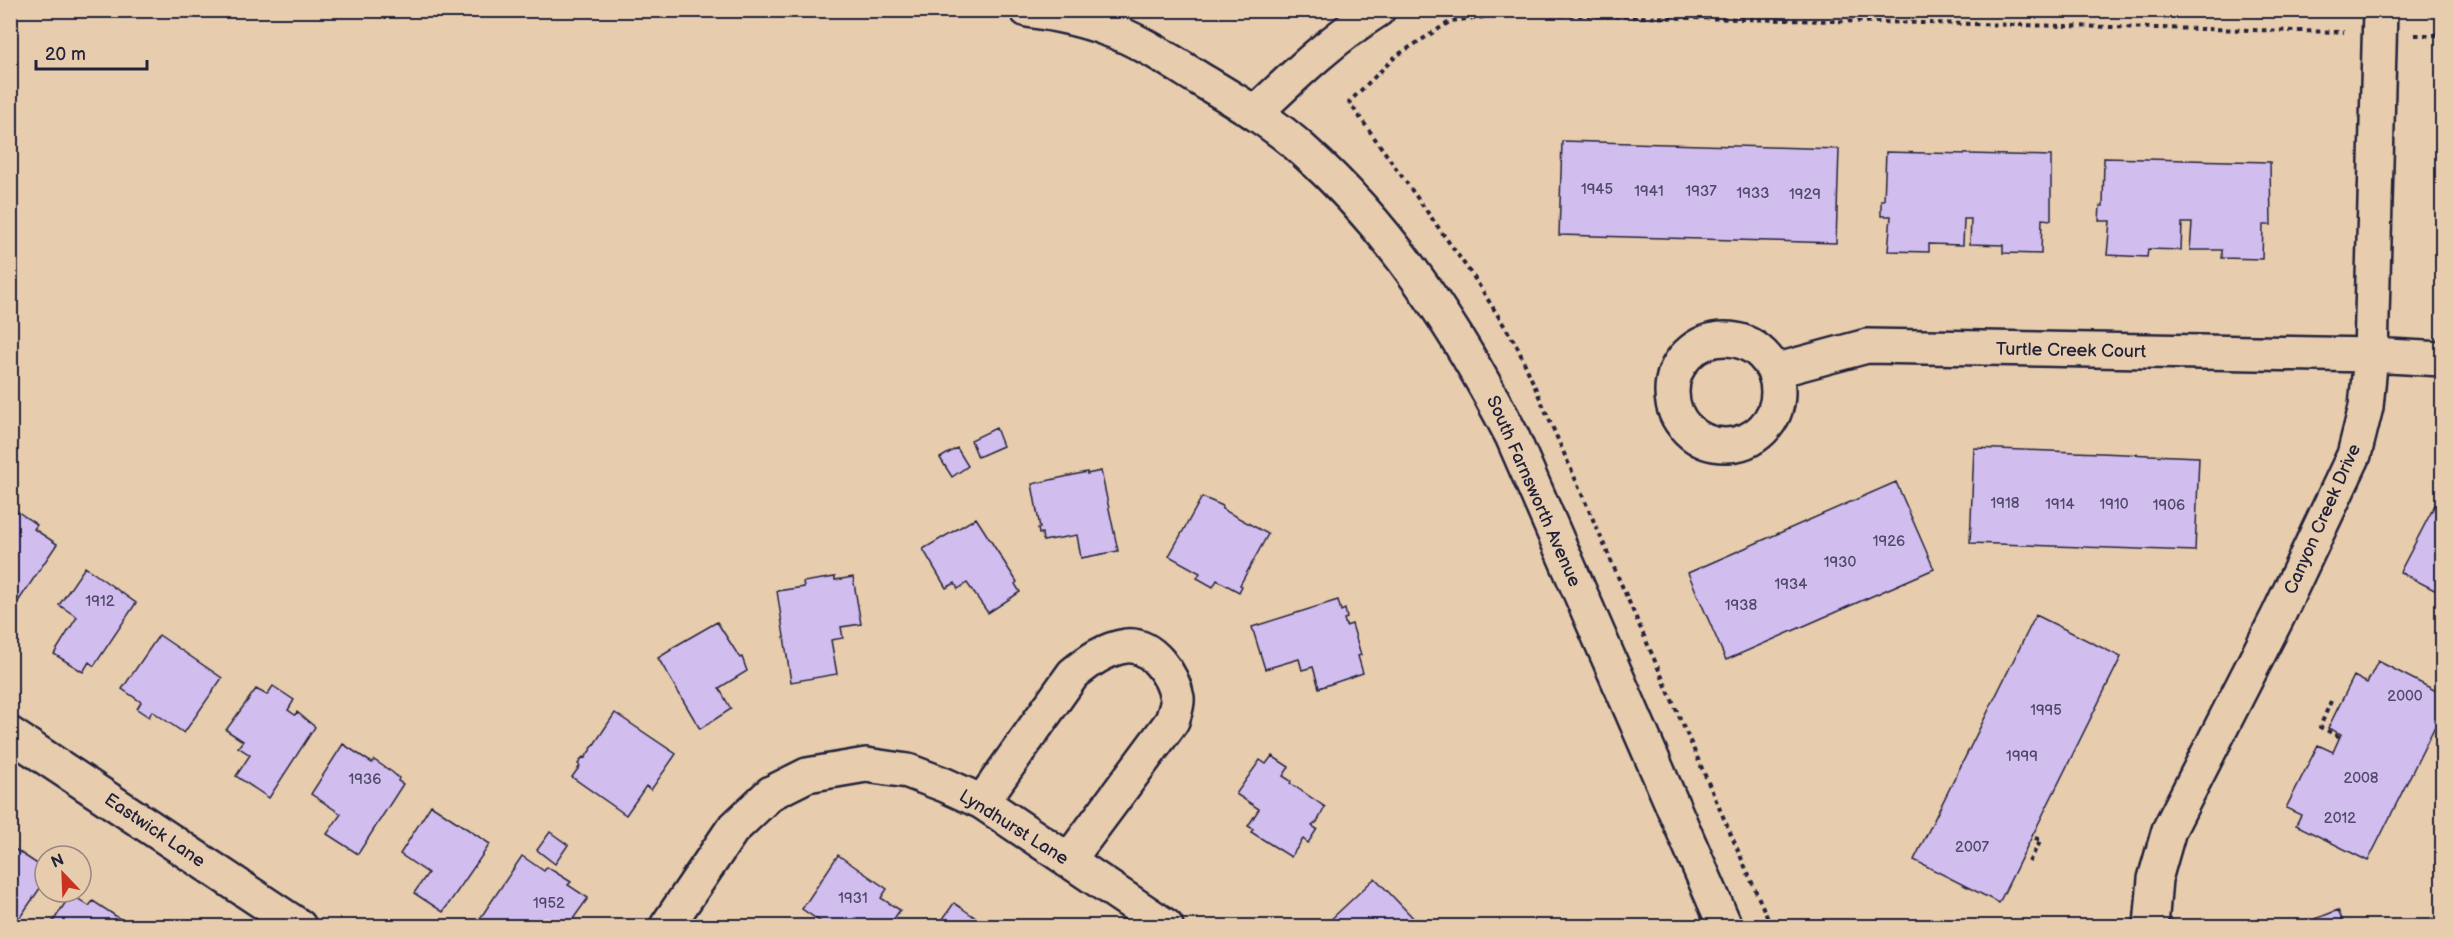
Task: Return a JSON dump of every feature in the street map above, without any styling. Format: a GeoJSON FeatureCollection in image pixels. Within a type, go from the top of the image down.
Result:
{"type":"FeatureCollection","features":[{"type":"Feature","properties":{"kind":"street","name":"South Farnsworth Avenue"},"geometry":{"type":"LineString","coordinates":[[1027,10],[1063,15],[1109,29],[1174,63],[1255,113],[1304,150],[1366,213],[1419,281],[1451,326],[1482,378],[1512,436],[1725,927]]}},
{"type":"Feature","properties":{"kind":"street"},"geometry":{"type":"LineString","coordinates":[[1255,113],[1293,76],[1350,27],[1378,10]]}},
{"type":"Feature","properties":{"kind":"street","name":"Canyon Creek Drive"},"geometry":{"type":"LineString","coordinates":[[2151,927],[2155,879],[2169,831],[2278,616],[2354,455],[2366,407],[2371,355],[2380,10]]}},
{"type":"Feature","properties":{"kind":"street","name":"Turtle Creek Court"},"geometry":{"type":"LineString","coordinates":[[1774,371],[1868,346],[2371,355],[2442,360]]}},
{"type":"Feature","properties":{"kind":"street"},"geometry":{"type":"LineString","coordinates":[[981,802],[1073,674],[1090,660],[1112,649],[1129,646],[1148,653],[1164,665],[1172,682],[1178,700],[1172,721],[1068,861]]}},
{"type":"Feature","properties":{"kind":"street","name":"Eastwick Lane"},"geometry":{"type":"LineString","coordinates":[[10,734],[299,927]]}},
{"type":"Feature","properties":{"kind":"street","name":"Lyndhurst Lane"},"geometry":{"type":"LineString","coordinates":[[667,927],[732,830],[771,793],[807,775],[866,765],[908,771],[945,784],[981,802],[1166,927]]}},
{"type":"Feature","properties":{"kind":"path"},"geometry":{"type":"LineString","coordinates":[[1348,102],[1396,56],[1451,21],[1507,14],[2343,32]]}},
{"type":"Feature","properties":{"kind":"path"},"geometry":{"type":"LineString","coordinates":[[2419,35],[2442,35]]}},
{"type":"Feature","properties":{"kind":"path"},"geometry":{"type":"LineString","coordinates":[[2331,701],[2320,727],[2340,737]]}},
{"type":"Feature","properties":{"kind":"path"},"geometry":{"type":"LineString","coordinates":[[2029,862],[2041,840],[2032,837]]}},
{"type":"Feature","properties":{"kind":"building"},"geometry":{"type":"Polygon","coordinates":[[[1562,141],[1839,149],[1836,243],[1559,235],[1562,141]]]}},
{"type":"Feature","properties":{"kind":"building"},"geometry":{"type":"Polygon","coordinates":[[[1886,152],[2051,156],[2051,220],[2042,219],[2041,254],[2003,253],[2003,245],[1970,244],[1971,219],[1964,219],[1963,245],[1929,244],[1929,252],[1888,251],[1891,216],[1881,216],[1886,152]]]}},
{"type":"Feature","properties":{"kind":"building"},"geometry":{"type":"Polygon","coordinates":[[[2104,158],[2270,162],[2271,225],[2263,225],[2262,259],[2222,258],[2222,250],[2190,250],[2192,223],[2182,223],[2181,250],[2148,249],[2147,257],[2107,255],[2110,221],[2099,221],[2100,206],[2103,206],[2104,158]]]}},
{"type":"Feature","properties":{"kind":"building"},"geometry":{"type":"Polygon","coordinates":[[[996,428],[1003,446],[978,457],[971,440],[996,428]]]}},
{"type":"Feature","properties":{"kind":"building"},"geometry":{"type":"Polygon","coordinates":[[[957,448],[968,466],[952,477],[940,458],[957,448]]]}},
{"type":"Feature","properties":{"kind":"building"},"geometry":{"type":"Polygon","coordinates":[[[1974,448],[2199,457],[2195,551],[1970,543],[1974,448]]]}},
{"type":"Feature","properties":{"kind":"building"},"geometry":{"type":"Polygon","coordinates":[[[1101,471],[1118,551],[1081,558],[1077,535],[1043,541],[1042,533],[1039,534],[1038,528],[1040,528],[1032,484],[1101,471]]]}},
{"type":"Feature","properties":{"kind":"building"},"geometry":{"type":"Polygon","coordinates":[[[1896,482],[1934,569],[1726,660],[1688,573],[1896,482]]]}},
{"type":"Feature","properties":{"kind":"building"},"geometry":{"type":"Polygon","coordinates":[[[1202,497],[1223,506],[1222,509],[1268,534],[1240,585],[1242,586],[1239,592],[1217,580],[1213,587],[1197,578],[1200,573],[1169,556],[1202,497]]]}},
{"type":"Feature","properties":{"kind":"building"},"geometry":{"type":"Polygon","coordinates":[[[2437,501],[2442,503],[2442,594],[2400,572],[2437,501]]]}},
{"type":"Feature","properties":{"kind":"building"},"geometry":{"type":"Polygon","coordinates":[[[11,507],[37,525],[34,529],[57,544],[11,612],[11,507]]]}},
{"type":"Feature","properties":{"kind":"building"},"geometry":{"type":"Polygon","coordinates":[[[976,518],[1017,582],[1015,584],[1020,592],[988,613],[967,583],[958,589],[955,583],[946,588],[923,549],[976,518]]]}},
{"type":"Feature","properties":{"kind":"building"},"geometry":{"type":"Polygon","coordinates":[[[85,567],[136,603],[94,666],[89,662],[83,672],[54,654],[77,617],[59,605],[85,567]]]}},
{"type":"Feature","properties":{"kind":"building"},"geometry":{"type":"Polygon","coordinates":[[[835,577],[835,580],[853,577],[861,624],[841,627],[843,638],[831,640],[837,674],[791,682],[777,591],[804,587],[803,582],[835,577]]]}},
{"type":"Feature","properties":{"kind":"building"},"geometry":{"type":"Polygon","coordinates":[[[1338,600],[1341,611],[1345,609],[1346,626],[1352,624],[1361,655],[1358,656],[1363,673],[1319,688],[1313,667],[1302,670],[1299,659],[1265,669],[1252,627],[1338,600]]]}},
{"type":"Feature","properties":{"kind":"building"},"geometry":{"type":"Polygon","coordinates":[[[2036,615],[2121,657],[1999,903],[1914,860],[2036,615]]]}},
{"type":"Feature","properties":{"kind":"building"},"geometry":{"type":"Polygon","coordinates":[[[717,622],[740,658],[742,657],[747,671],[719,688],[731,709],[700,729],[658,658],[717,622]]]}},
{"type":"Feature","properties":{"kind":"building"},"geometry":{"type":"Polygon","coordinates":[[[159,635],[222,678],[184,733],[152,711],[149,717],[137,709],[141,702],[122,689],[159,635]]]}},
{"type":"Feature","properties":{"kind":"building"},"geometry":{"type":"Polygon","coordinates":[[[2378,661],[2442,694],[2442,712],[2368,861],[2296,825],[2301,815],[2286,808],[2318,745],[2333,752],[2341,734],[2328,728],[2354,676],[2367,683],[2378,661]]]}},
{"type":"Feature","properties":{"kind":"building"},"geometry":{"type":"Polygon","coordinates":[[[273,686],[294,700],[288,710],[295,715],[297,712],[315,727],[269,798],[236,776],[250,755],[238,747],[243,741],[226,730],[256,689],[267,695],[273,686]]]}},
{"type":"Feature","properties":{"kind":"building"},"geometry":{"type":"Polygon","coordinates":[[[615,713],[676,754],[651,790],[646,786],[626,815],[572,777],[580,766],[578,764],[583,757],[585,758],[615,713]]]}},
{"type":"Feature","properties":{"kind":"building"},"geometry":{"type":"Polygon","coordinates":[[[343,744],[372,763],[374,760],[392,772],[403,784],[358,854],[327,834],[341,814],[311,794],[343,744]]]}},
{"type":"Feature","properties":{"kind":"building"},"geometry":{"type":"Polygon","coordinates":[[[1272,756],[1289,767],[1283,776],[1291,781],[1290,783],[1325,807],[1317,822],[1312,826],[1317,829],[1308,843],[1303,839],[1291,857],[1251,832],[1253,829],[1248,826],[1259,809],[1236,794],[1260,760],[1266,764],[1272,756]]]}},
{"type":"Feature","properties":{"kind":"building"},"geometry":{"type":"Polygon","coordinates":[[[431,805],[490,844],[443,912],[414,893],[428,873],[400,854],[431,805]]]}},
{"type":"Feature","properties":{"kind":"building"},"geometry":{"type":"Polygon","coordinates":[[[550,832],[568,845],[555,864],[537,850],[550,832]]]}},
{"type":"Feature","properties":{"kind":"building"},"geometry":{"type":"Polygon","coordinates":[[[10,846],[33,861],[33,898],[14,926],[10,926],[10,846]]]}},
{"type":"Feature","properties":{"kind":"building"},"geometry":{"type":"Polygon","coordinates":[[[838,855],[887,889],[881,898],[900,910],[889,926],[827,926],[802,909],[838,855]]]}},
{"type":"Feature","properties":{"kind":"building"},"geometry":{"type":"Polygon","coordinates":[[[522,856],[544,871],[547,867],[571,882],[568,885],[588,898],[568,926],[475,926],[522,856]]]}},
{"type":"Feature","properties":{"kind":"building"},"geometry":{"type":"Polygon","coordinates":[[[1375,878],[1421,926],[1322,926],[1326,924],[1375,878]]]}},
{"type":"Feature","properties":{"kind":"building"},"geometry":{"type":"Polygon","coordinates":[[[93,901],[131,926],[50,926],[64,904],[89,906],[93,904],[93,901]]]}},
{"type":"Feature","properties":{"kind":"building"},"geometry":{"type":"Polygon","coordinates":[[[954,903],[985,924],[983,926],[938,926],[954,903]]]}},
{"type":"Feature","properties":{"kind":"building"},"geometry":{"type":"Polygon","coordinates":[[[2338,910],[2345,926],[2298,926],[2338,910]]]}}]}
